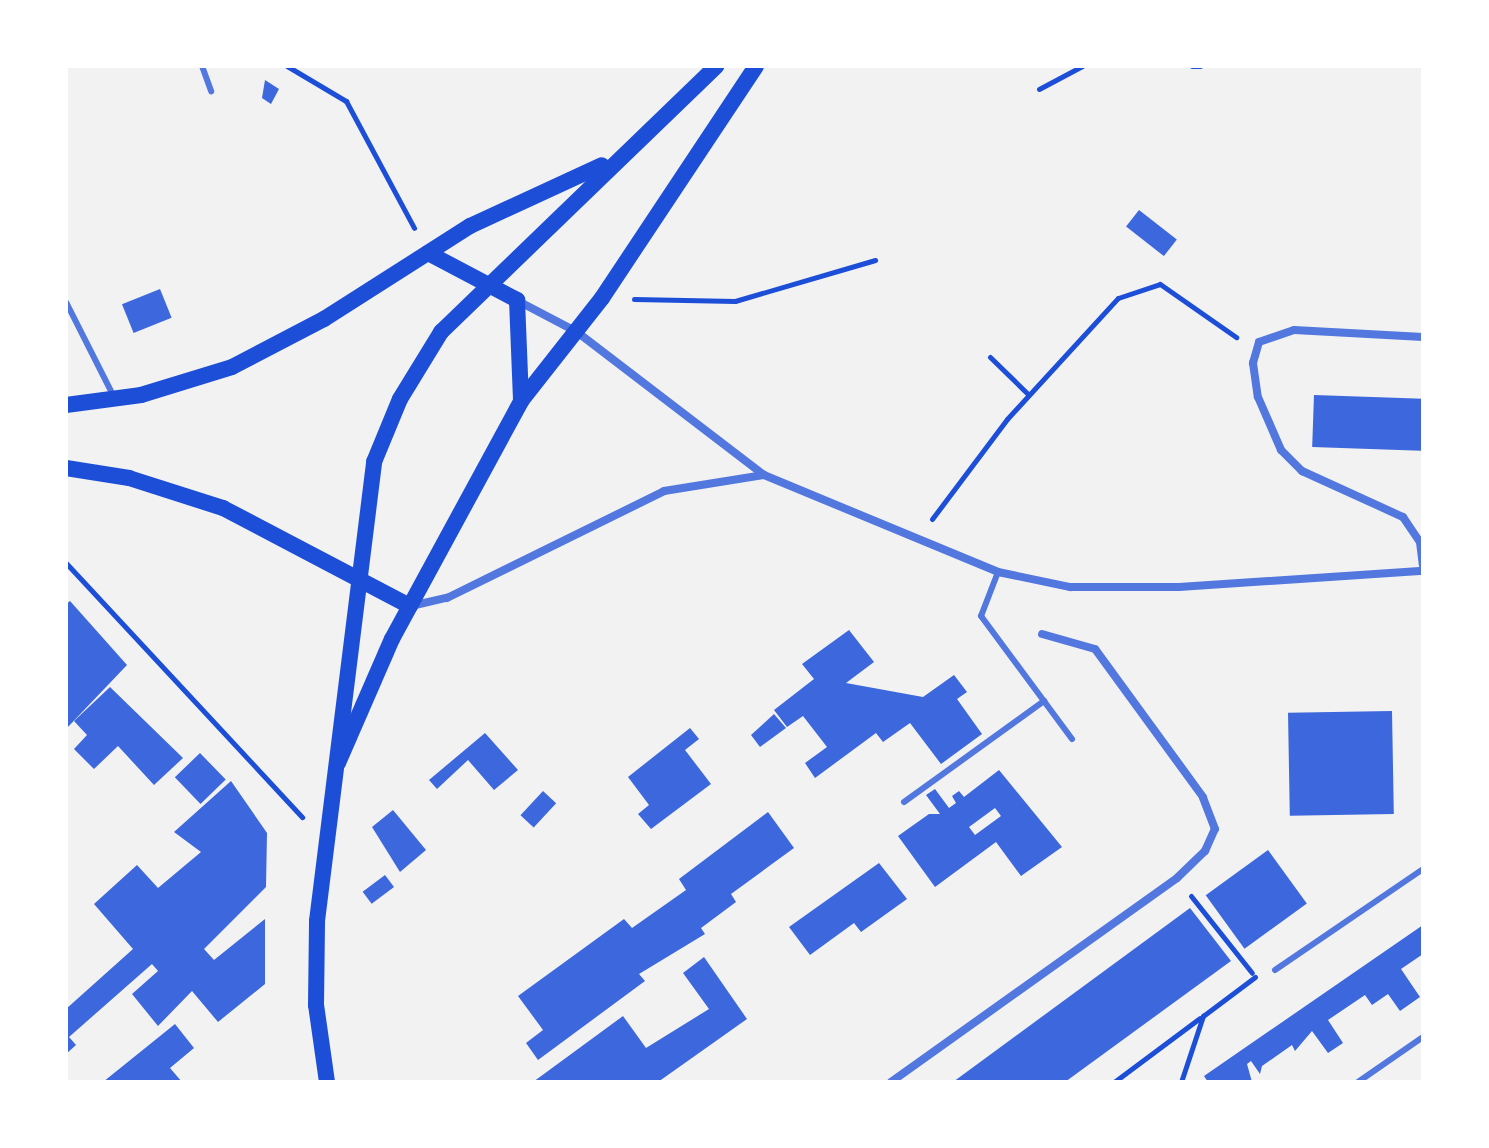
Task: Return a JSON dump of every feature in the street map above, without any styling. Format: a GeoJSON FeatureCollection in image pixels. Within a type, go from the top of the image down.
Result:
{"type":"FeatureCollection","features":[{"type":"Feature","properties":{"kind":"main road"},"geometry":{"type":"LineString","coordinates":[[327,1082],[316,1005],[323,839],[355,577],[374,462],[400,399],[441,332],[615,159],[716,66]]}},
{"type":"Feature","properties":{"kind":"main road"},"geometry":{"type":"LineString","coordinates":[[330,783],[410,606],[521,401],[602,298],[756,66]]}},
{"type":"Feature","properties":{"kind":"main road"},"geometry":{"type":"LineString","coordinates":[[66,405],[115,400],[232,367],[428,253],[615,159]]}},
{"type":"Feature","properties":{"kind":"main road"},"geometry":{"type":"LineString","coordinates":[[428,253],[517,300],[521,401]]}},
{"type":"Feature","properties":{"kind":"main road"},"geometry":{"type":"LineString","coordinates":[[66,468],[129,478],[223,508],[410,606]]}},
{"type":"Feature","properties":{"kind":"street"},"geometry":{"type":"LineString","coordinates":[[517,300],[577,332],[764,475],[915,542],[998,572],[1070,587],[1179,587],[1423,571]]}},
{"type":"Feature","properties":{"kind":"street"},"geometry":{"type":"LineString","coordinates":[[1423,337],[1294,330],[1259,342],[1256,351],[1258,397],[1281,450],[1302,471],[1403,517],[1420,542],[1423,565]]}},
{"type":"Feature","properties":{"kind":"street"},"geometry":{"type":"LineString","coordinates":[[410,606],[447,598],[664,491],[764,475]]}},
{"type":"Feature","properties":{"kind":"street"},"geometry":{"type":"LineString","coordinates":[[891,1082],[1177,878],[1205,851],[1215,829],[1203,797],[1095,649],[1042,634]]}},
{"type":"Feature","properties":{"kind":"lane"},"geometry":{"type":"LineString","coordinates":[[202,66],[211,91]]}},
{"type":"Feature","properties":{"kind":"lane"},"geometry":{"type":"LineString","coordinates":[[66,302],[115,400]]}},
{"type":"Feature","properties":{"kind":"lane"},"geometry":{"type":"LineString","coordinates":[[998,572],[981,616],[1072,739]]}},
{"type":"Feature","properties":{"kind":"lane"},"geometry":{"type":"LineString","coordinates":[[904,802],[1044,701]]}},
{"type":"Feature","properties":{"kind":"lane"},"geometry":{"type":"LineString","coordinates":[[1275,970],[1423,869]]}},
{"type":"Feature","properties":{"kind":"lane"},"geometry":{"type":"LineString","coordinates":[[1358,1082],[1423,1037]]}},
{"type":"Feature","properties":{"kind":"path"},"geometry":{"type":"LineString","coordinates":[[287,66],[346,101],[428,253]]}},
{"type":"Feature","properties":{"kind":"path"},"geometry":{"type":"LineString","coordinates":[[1039,89],[1082,66]]}},
{"type":"Feature","properties":{"kind":"path"},"geometry":{"type":"LineString","coordinates":[[1192,66],[1200,66]]}},
{"type":"Feature","properties":{"kind":"path"},"geometry":{"type":"LineString","coordinates":[[602,298],[735,301],[875,260]]}},
{"type":"Feature","properties":{"kind":"path"},"geometry":{"type":"LineString","coordinates":[[915,542],[1029,395],[1118,298],[1160,284],[1256,351]]}},
{"type":"Feature","properties":{"kind":"path"},"geometry":{"type":"LineString","coordinates":[[990,357],[1029,395]]}},
{"type":"Feature","properties":{"kind":"path"},"geometry":{"type":"LineString","coordinates":[[66,563],[323,839]]}},
{"type":"Feature","properties":{"kind":"path"},"geometry":{"type":"LineString","coordinates":[[1114,1082],[1255,977],[1177,878]]}},
{"type":"Feature","properties":{"kind":"path"},"geometry":{"type":"LineString","coordinates":[[1181,1082],[1203,1016]]}},
{"type":"Feature","properties":{"kind":"building"},"geometry":{"type":"Polygon","coordinates":[[[265,80],[279,89],[271,104],[262,98],[265,80]]]}},
{"type":"Feature","properties":{"kind":"building"},"geometry":{"type":"Polygon","coordinates":[[[1139,210],[1177,240],[1164,256],[1126,227],[1139,210]]]}},
{"type":"Feature","properties":{"kind":"building"},"geometry":{"type":"Polygon","coordinates":[[[160,289],[172,318],[134,333],[122,304],[160,289]]]}},
{"type":"Feature","properties":{"kind":"building"},"geometry":{"type":"Polygon","coordinates":[[[1314,395],[1423,399],[1421,451],[1312,447],[1314,395]]]}},
{"type":"Feature","properties":{"kind":"building"},"geometry":{"type":"Polygon","coordinates":[[[70,601],[127,665],[66,729],[66,604],[70,601]]]}},
{"type":"Feature","properties":{"kind":"building"},"geometry":{"type":"Polygon","coordinates":[[[849,630],[874,662],[846,683],[923,697],[954,675],[967,692],[957,699],[982,734],[941,764],[910,723],[883,742],[876,733],[815,778],[805,763],[827,747],[803,716],[787,727],[774,710],[814,679],[802,664],[849,630]]]}},
{"type":"Feature","properties":{"kind":"building"},"geometry":{"type":"Polygon","coordinates":[[[110,687],[183,758],[154,785],[118,746],[94,769],[74,749],[87,735],[74,721],[110,687]]]}},
{"type":"Feature","properties":{"kind":"building"},"geometry":{"type":"Polygon","coordinates":[[[1392,711],[1394,814],[1290,816],[1288,713],[1392,711]]]}},
{"type":"Feature","properties":{"kind":"building"},"geometry":{"type":"Polygon","coordinates":[[[774,714],[786,728],[760,747],[751,735],[774,714]]]}},
{"type":"Feature","properties":{"kind":"building"},"geometry":{"type":"Polygon","coordinates":[[[690,728],[699,739],[685,750],[711,784],[651,829],[638,814],[649,805],[628,777],[690,728]]]}},
{"type":"Feature","properties":{"kind":"building"},"geometry":{"type":"Polygon","coordinates":[[[485,733],[518,770],[494,790],[468,760],[437,789],[429,780],[485,733]]]}},
{"type":"Feature","properties":{"kind":"building"},"geometry":{"type":"Polygon","coordinates":[[[200,753],[226,780],[201,804],[175,777],[200,753]]]}},
{"type":"Feature","properties":{"kind":"building"},"geometry":{"type":"Polygon","coordinates":[[[999,770],[1062,847],[1021,876],[996,842],[935,887],[898,836],[929,814],[940,814],[926,795],[935,789],[949,808],[956,803],[952,796],[959,791],[964,797],[999,770]],[[995,808],[969,827],[975,835],[1001,816],[995,808]]]}},
{"type":"Feature","properties":{"kind":"building"},"geometry":{"type":"Polygon","coordinates":[[[231,781],[267,833],[266,887],[204,949],[214,960],[265,919],[265,984],[218,1022],[192,991],[158,1026],[132,994],[158,971],[152,964],[69,1037],[76,1045],[66,1054],[66,1009],[133,949],[94,904],[137,865],[158,888],[201,852],[174,832],[231,781]]]}},
{"type":"Feature","properties":{"kind":"building"},"geometry":{"type":"Polygon","coordinates":[[[543,791],[556,803],[534,827],[520,815],[543,791]]]}},
{"type":"Feature","properties":{"kind":"building"},"geometry":{"type":"Polygon","coordinates":[[[393,810],[426,850],[400,872],[372,827],[393,810]]]}},
{"type":"Feature","properties":{"kind":"building"},"geometry":{"type":"Polygon","coordinates":[[[768,812],[794,848],[731,894],[736,902],[701,928],[705,934],[639,974],[645,981],[538,1060],[526,1043],[543,1030],[518,996],[624,919],[632,928],[686,890],[679,879],[768,812]]]}},
{"type":"Feature","properties":{"kind":"building"},"geometry":{"type":"Polygon","coordinates":[[[1268,850],[1307,903],[1244,949],[1206,895],[1268,850]]]}},
{"type":"Feature","properties":{"kind":"building"},"geometry":{"type":"Polygon","coordinates":[[[879,863],[907,899],[861,932],[854,923],[810,955],[789,927],[879,863]]]}},
{"type":"Feature","properties":{"kind":"building"},"geometry":{"type":"Polygon","coordinates":[[[385,875],[394,887],[372,904],[363,892],[385,875]]]}},
{"type":"Feature","properties":{"kind":"building"},"geometry":{"type":"Polygon","coordinates":[[[1190,908],[1231,961],[1065,1082],[953,1082],[1190,908]]]}},
{"type":"Feature","properties":{"kind":"building"},"geometry":{"type":"Polygon","coordinates":[[[1423,925],[1423,954],[1401,969],[1420,997],[1400,1011],[1388,994],[1372,1005],[1365,995],[1328,1020],[1343,1043],[1328,1053],[1312,1031],[1295,1051],[1292,1045],[1262,1066],[1260,1074],[1251,1061],[1247,1064],[1252,1082],[1208,1082],[1204,1076],[1423,925]]]}},
{"type":"Feature","properties":{"kind":"building"},"geometry":{"type":"Polygon","coordinates":[[[704,957],[747,1019],[658,1082],[533,1082],[623,1016],[646,1048],[709,1009],[683,973],[704,957]]]}},
{"type":"Feature","properties":{"kind":"building"},"geometry":{"type":"Polygon","coordinates":[[[175,1024],[194,1048],[170,1068],[182,1082],[103,1082],[175,1024]]]}}]}
